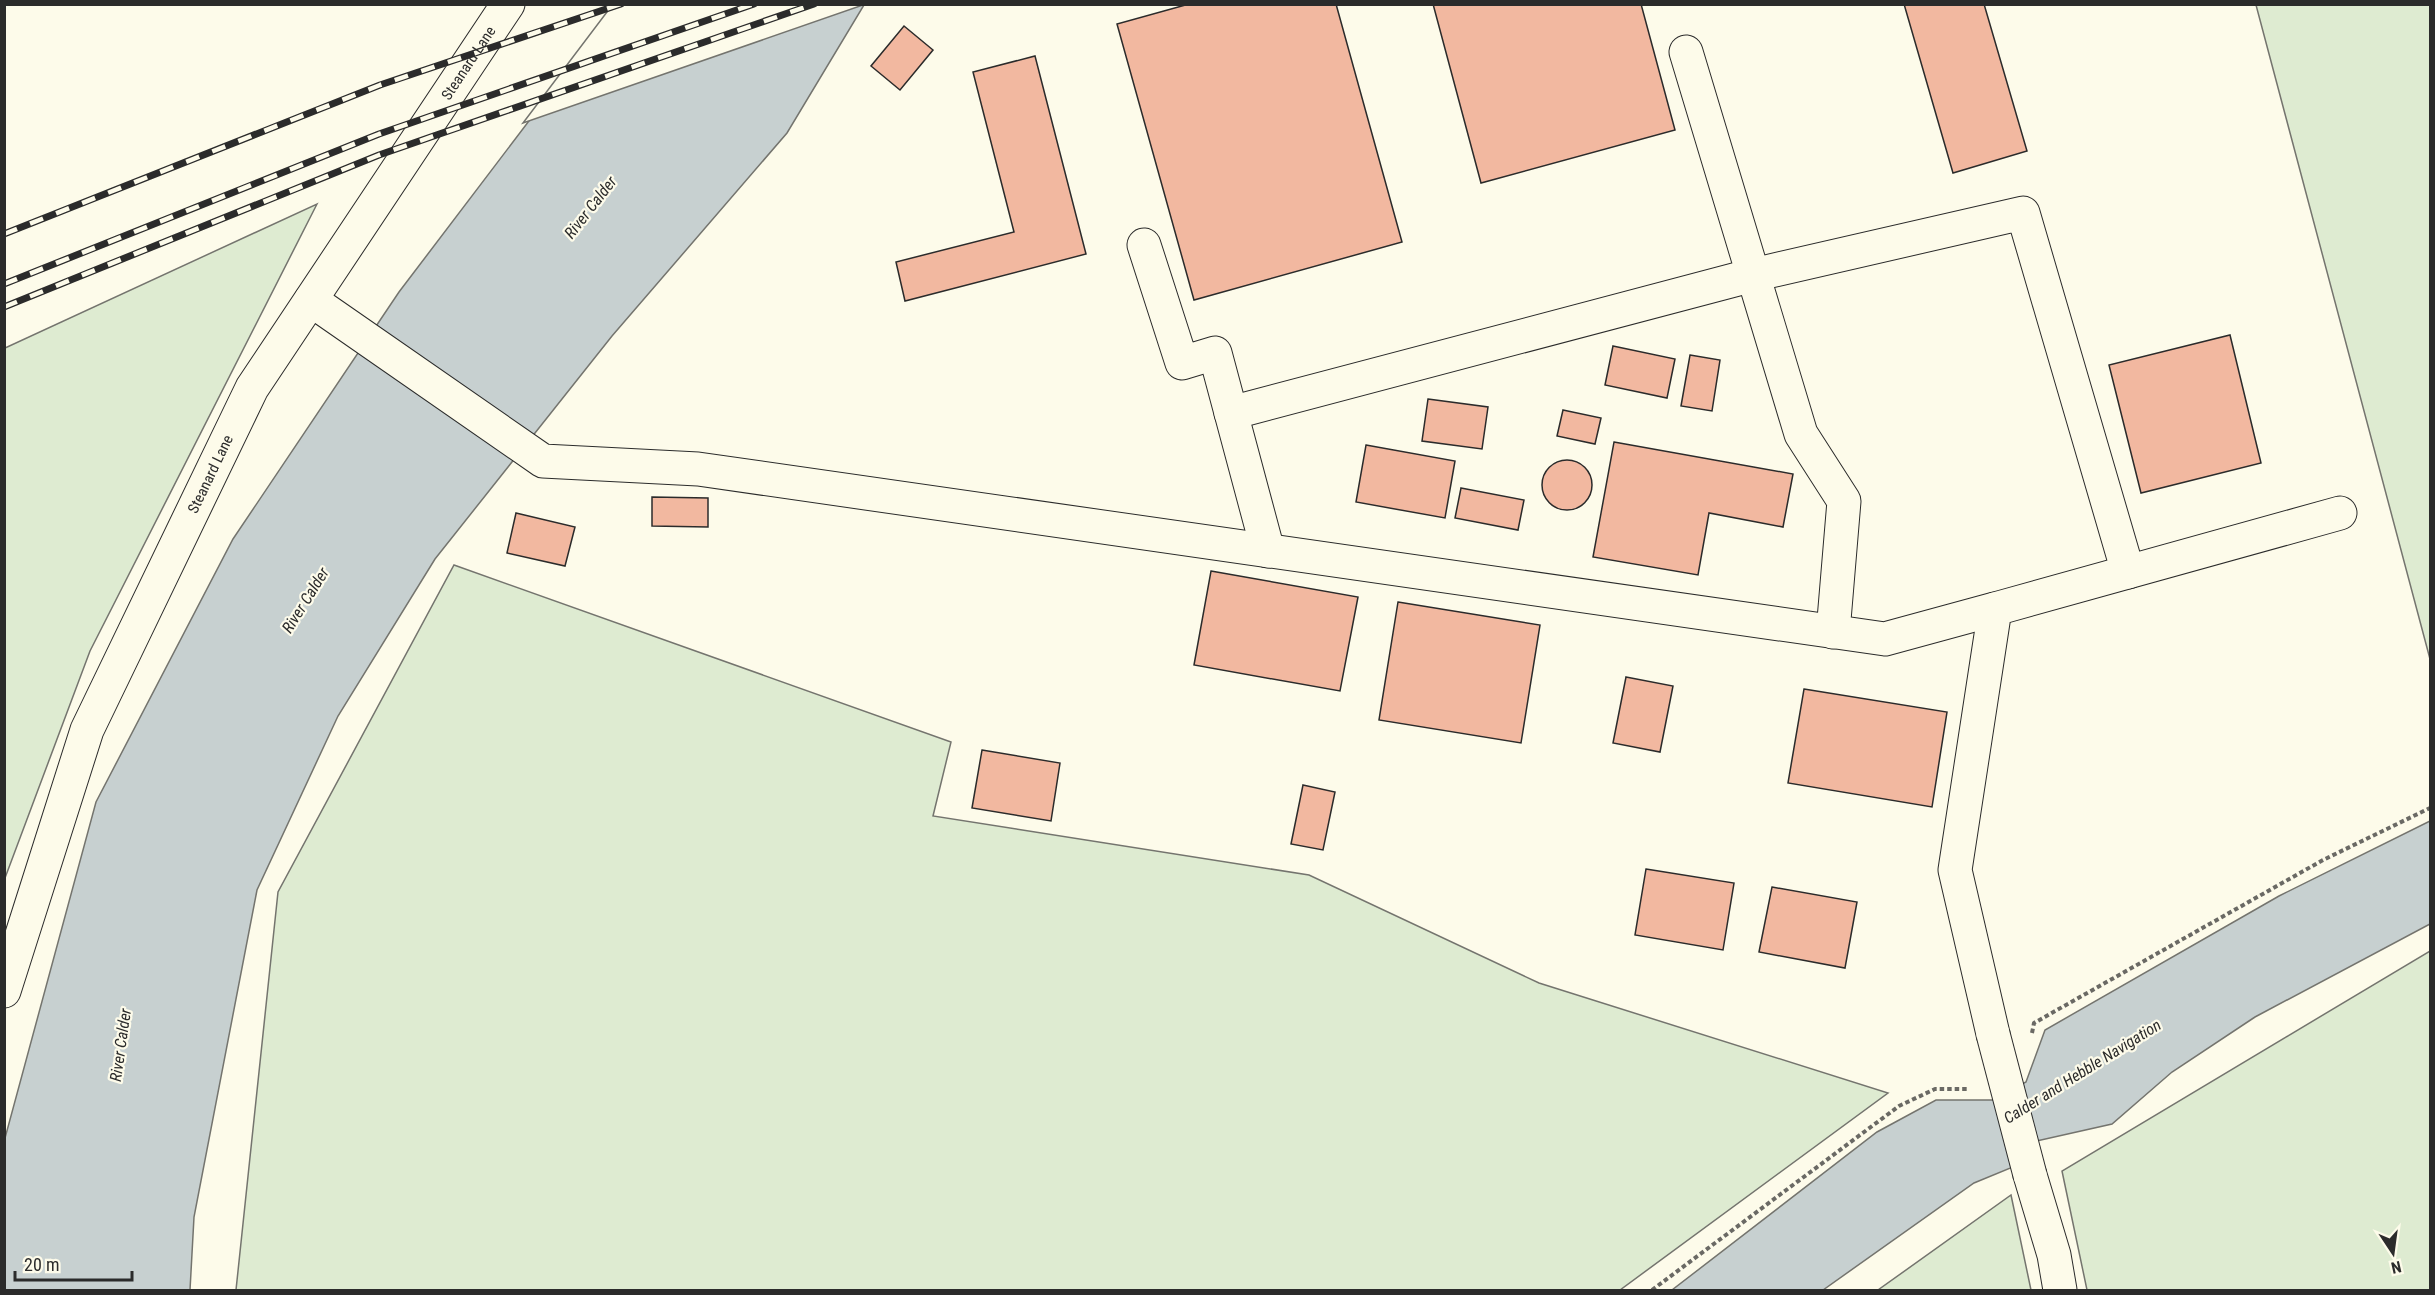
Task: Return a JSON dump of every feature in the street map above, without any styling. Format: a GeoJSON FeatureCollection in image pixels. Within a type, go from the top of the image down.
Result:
{"type":"FeatureCollection","features":[{"type":"Feature","properties":{"kind":"street","name":"Steanard Lane"},"geometry":{"type":"LineString","coordinates":[[4,991],[87,730],[252,388],[324,309],[508,4]]}},
{"type":"Feature","properties":{"kind":"street"},"geometry":{"type":"LineString","coordinates":[[1686,52],[1801,434],[1844,501],[1833,632]]}},
{"type":"Feature","properties":{"kind":"street"},"geometry":{"type":"LineString","coordinates":[[1231,413],[1754,275],[2023,213],[2128,572]]}},
{"type":"Feature","properties":{"kind":"street"},"geometry":{"type":"LineString","coordinates":[[1144,245],[1182,363],[1215,353],[1268,551]]}},
{"type":"Feature","properties":{"kind":"street"},"geometry":{"type":"LineString","coordinates":[[324,309],[543,461],[698,469],[1885,639],[2340,513]]}},
{"type":"Feature","properties":{"kind":"street"},"geometry":{"type":"LineString","coordinates":[[1995,609],[1955,870],[1993,1034],[2030,1175],[2054,1255],[2060,1290]]}},
{"type":"Feature","properties":{"kind":"green space"},"geometry":{"type":"Polygon","coordinates":[[[2256,5],[2430,5],[2430,659],[2256,5]]]}},
{"type":"Feature","properties":{"kind":"green space"},"geometry":{"type":"Polygon","coordinates":[[[317,204],[90,651],[5,878],[5,348],[317,204]]]}},
{"type":"Feature","properties":{"kind":"green space"},"geometry":{"type":"Polygon","coordinates":[[[454,565],[951,742],[933,816],[1309,875],[1539,983],[1888,1093],[1620,1290],[236,1290],[278,892],[454,565]]]}},
{"type":"Feature","properties":{"kind":"green space"},"geometry":{"type":"Polygon","coordinates":[[[2430,951],[2430,1290],[2087,1290],[2062,1171],[2430,951]]]}},
{"type":"Feature","properties":{"kind":"green space"},"geometry":{"type":"Polygon","coordinates":[[[2011,1195],[2031,1290],[1878,1290],[2011,1195]]]}},
{"type":"Feature","properties":{"kind":"water","name":"River Calder"},"geometry":{"type":"Polygon","coordinates":[[[617,5],[864,5],[787,133],[612,336],[435,559],[338,716],[257,890],[194,1217],[190,1290],[5,1290],[5,1138],[96,802],[233,539],[399,292],[617,5]]]}},
{"type":"Feature","properties":{"kind":"water","name":"Calder and Hebble Navigation"},"geometry":{"type":"Polygon","coordinates":[[[2430,821],[2430,924],[2255,1017],[2172,1072],[2112,1124],[2032,1142],[2013,1167],[1974,1183],[1823,1290],[1672,1290],[1877,1132],[1936,1100],[1994,1100],[2026,1082],[2045,1030],[2279,896],[2430,821]]]}},
{"type":"Feature","properties":{"kind":"pier"},"geometry":{"type":"Polygon","coordinates":[[[613,4],[863,4],[863,5],[523,123],[613,4]]]}},
{"type":"Feature","properties":{"kind":"building"},"geometry":{"type":"Polygon","coordinates":[[[1189,4],[1336,4],[1402,242],[1194,300],[1117,24],[1189,4]]]}},
{"type":"Feature","properties":{"kind":"building"},"geometry":{"type":"Polygon","coordinates":[[[1433,4],[1641,4],[1675,130],[1481,183],[1433,4]]]}},
{"type":"Feature","properties":{"kind":"building"},"geometry":{"type":"Polygon","coordinates":[[[1904,4],[1984,4],[2027,151],[1953,173],[1904,4]]]}},
{"type":"Feature","properties":{"kind":"building"},"geometry":{"type":"Polygon","coordinates":[[[904,26],[933,50],[900,90],[871,66],[904,26]]]}},
{"type":"Feature","properties":{"kind":"building"},"geometry":{"type":"Polygon","coordinates":[[[1035,56],[1086,254],[905,301],[896,262],[1014,232],[973,72],[1035,56]]]}},
{"type":"Feature","properties":{"kind":"building"},"geometry":{"type":"Polygon","coordinates":[[[2230,335],[2261,463],[2141,493],[2109,365],[2230,335]]]}},
{"type":"Feature","properties":{"kind":"building"},"geometry":{"type":"Polygon","coordinates":[[[1613,346],[1675,359],[1667,398],[1605,385],[1613,346]]]}},
{"type":"Feature","properties":{"kind":"building"},"geometry":{"type":"Polygon","coordinates":[[[1690,355],[1720,360],[1712,411],[1681,406],[1690,355]]]}},
{"type":"Feature","properties":{"kind":"building"},"geometry":{"type":"Polygon","coordinates":[[[1428,399],[1488,407],[1482,449],[1422,441],[1428,399]]]}},
{"type":"Feature","properties":{"kind":"building"},"geometry":{"type":"Polygon","coordinates":[[[1563,410],[1601,418],[1595,444],[1557,436],[1563,410]]]}},
{"type":"Feature","properties":{"kind":"building"},"geometry":{"type":"Polygon","coordinates":[[[1614,442],[1793,474],[1783,527],[1709,513],[1698,575],[1593,557],[1614,442]]]}},
{"type":"Feature","properties":{"kind":"building"},"geometry":{"type":"Polygon","coordinates":[[[1366,445],[1455,461],[1445,518],[1356,502],[1366,445]]]}},
{"type":"Feature","properties":{"kind":"building"},"geometry":{"type":"Polygon","coordinates":[[[1562,460],[1572,460],[1585,467],[1592,480],[1592,490],[1585,503],[1572,510],[1562,510],[1553,506],[1546,499],[1542,490],[1542,480],[1546,471],[1553,464],[1562,460]]]}},
{"type":"Feature","properties":{"kind":"building"},"geometry":{"type":"Polygon","coordinates":[[[1461,488],[1524,500],[1518,530],[1455,518],[1461,488]]]}},
{"type":"Feature","properties":{"kind":"building"},"geometry":{"type":"Polygon","coordinates":[[[652,497],[708,498],[708,527],[652,526],[652,497]]]}},
{"type":"Feature","properties":{"kind":"building"},"geometry":{"type":"Polygon","coordinates":[[[516,513],[575,527],[565,566],[507,553],[516,513]]]}},
{"type":"Feature","properties":{"kind":"building"},"geometry":{"type":"Polygon","coordinates":[[[1211,571],[1358,597],[1340,691],[1194,665],[1211,571]]]}},
{"type":"Feature","properties":{"kind":"building"},"geometry":{"type":"Polygon","coordinates":[[[1398,602],[1540,625],[1521,743],[1379,720],[1398,602]]]}},
{"type":"Feature","properties":{"kind":"building"},"geometry":{"type":"Polygon","coordinates":[[[1626,677],[1673,686],[1660,752],[1613,743],[1626,677]]]}},
{"type":"Feature","properties":{"kind":"building"},"geometry":{"type":"Polygon","coordinates":[[[1804,689],[1947,712],[1932,807],[1788,783],[1804,689]]]}},
{"type":"Feature","properties":{"kind":"building"},"geometry":{"type":"Polygon","coordinates":[[[982,750],[1060,763],[1051,821],[972,808],[982,750]]]}},
{"type":"Feature","properties":{"kind":"building"},"geometry":{"type":"Polygon","coordinates":[[[1303,785],[1335,792],[1323,850],[1291,844],[1303,785]]]}},
{"type":"Feature","properties":{"kind":"building"},"geometry":{"type":"Polygon","coordinates":[[[1646,869],[1734,883],[1723,950],[1635,935],[1646,869]]]}},
{"type":"Feature","properties":{"kind":"building"},"geometry":{"type":"Polygon","coordinates":[[[1772,887],[1857,902],[1845,968],[1759,952],[1772,887]]]}},
{"type":"Feature","properties":{"kind":"railway"},"geometry":{"type":"LineString","coordinates":[[4,234],[380,85],[621,4]]}},
{"type":"Feature","properties":{"kind":"railway"},"geometry":{"type":"LineString","coordinates":[[4,284],[379,134],[754,4]]}},
{"type":"Feature","properties":{"kind":"railway"},"geometry":{"type":"LineString","coordinates":[[4,307],[379,155],[814,4]]}}]}
